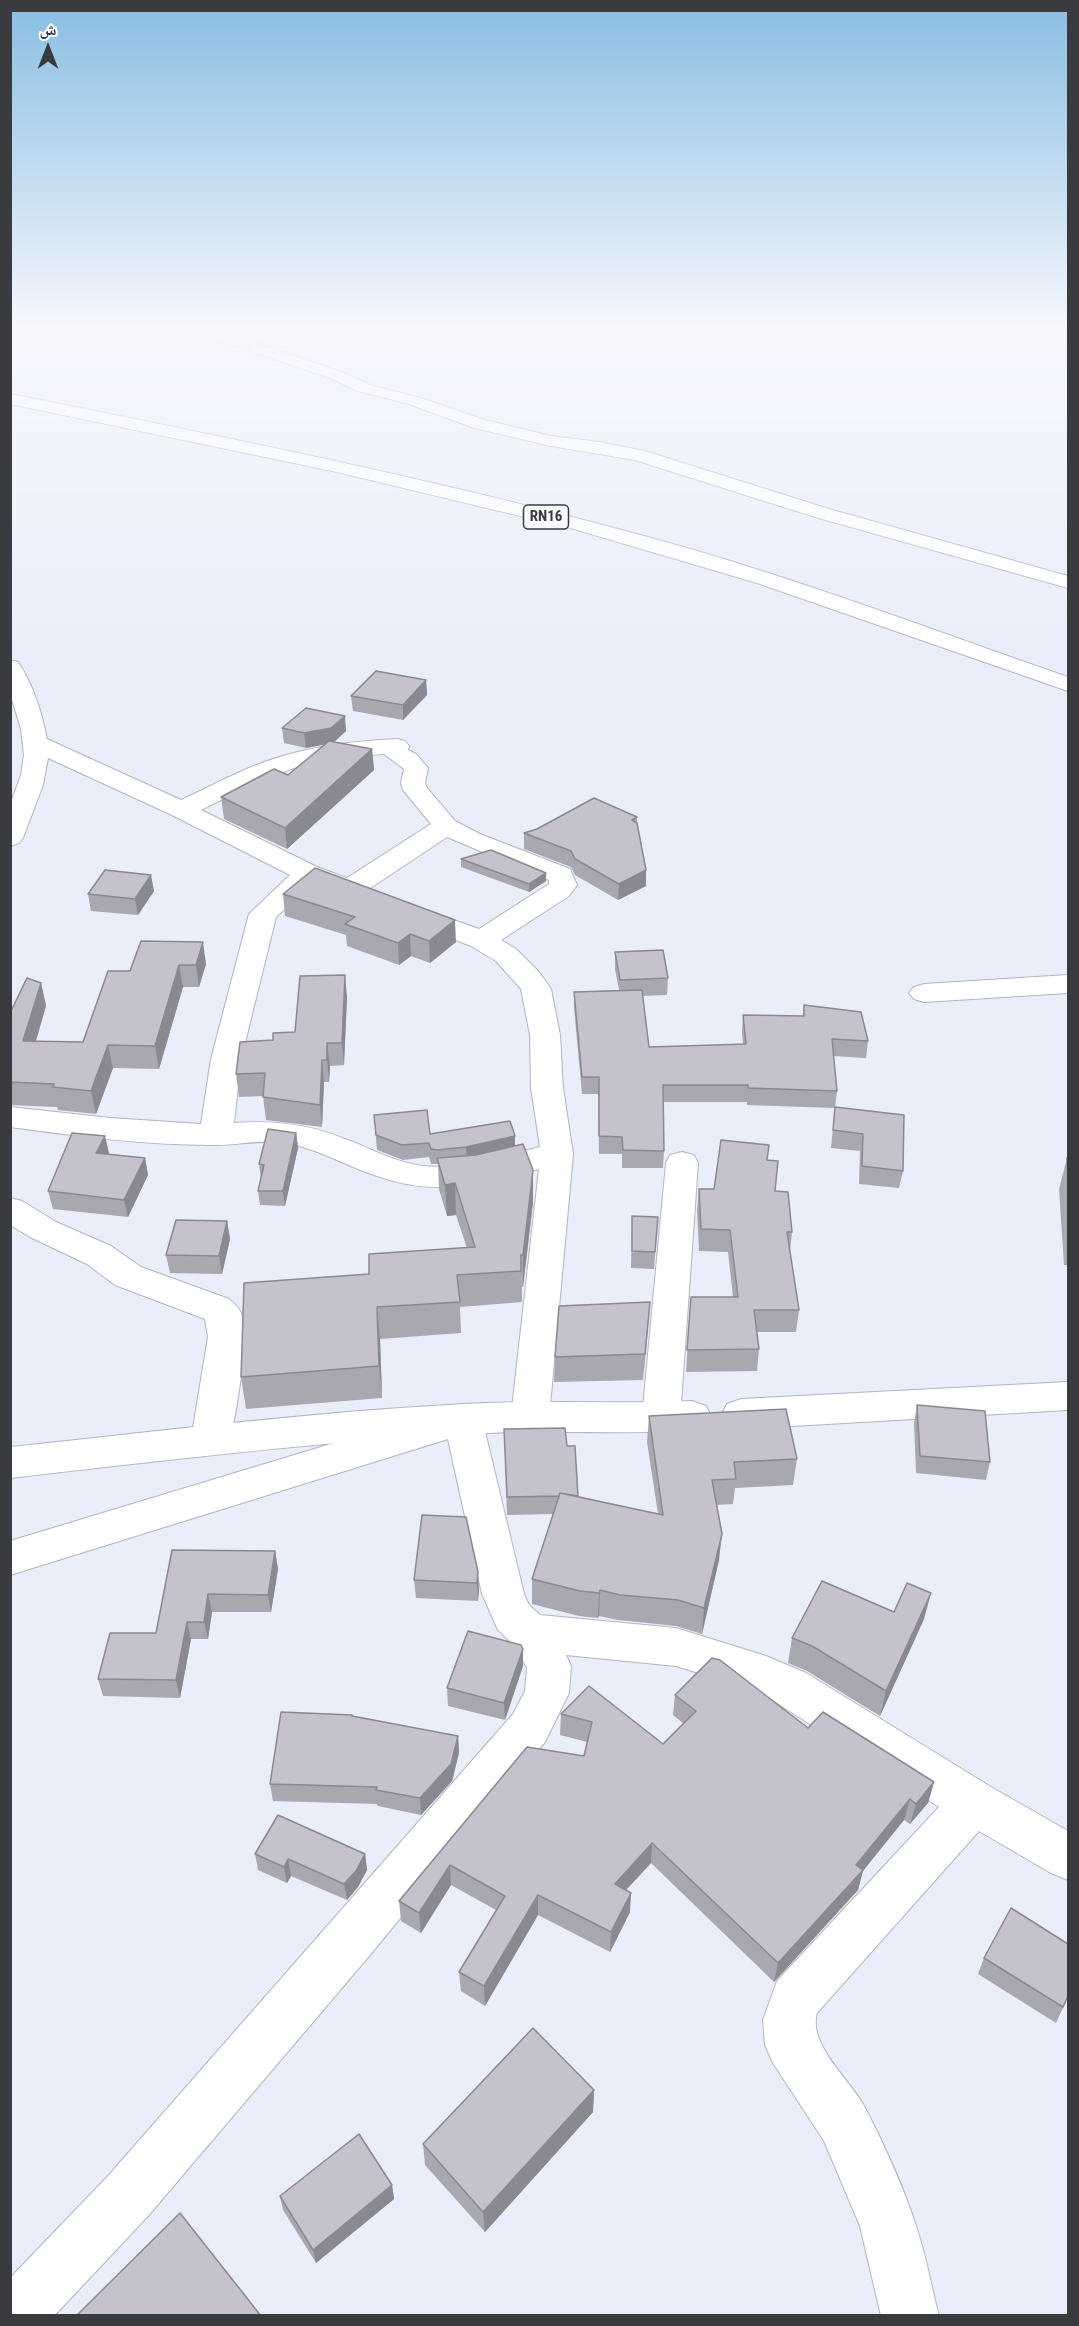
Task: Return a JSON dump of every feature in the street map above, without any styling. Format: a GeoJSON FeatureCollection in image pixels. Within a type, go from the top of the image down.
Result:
{"type":"FeatureCollection","features":[{"type":"Feature","properties":{"kind":"main road","name":"RN16"},"geometry":{"type":"LineString","coordinates":[[204,439],[435,489],[627,538],[810,593],[1068,684]]}},
{"type":"Feature","properties":{"kind":"main road","name":"RN16"},"geometry":{"type":"LineString","coordinates":[[241,439],[308,452],[597,521],[758,566],[1068,670]]}},
{"type":"Feature","properties":{"kind":"main road"},"geometry":{"type":"LineString","coordinates":[[541,439],[639,455],[831,515],[1068,582]]}},
{"type":"Feature","properties":{"kind":"main road"},"geometry":{"type":"LineString","coordinates":[[10,667],[18,681],[36,743],[36,765],[10,838]]}},
{"type":"Feature","properties":{"kind":"main road"},"geometry":{"type":"LineString","coordinates":[[36,743],[181,810],[308,873],[481,940],[506,956],[529,978],[536,989],[545,1035],[547,1088],[557,1154],[530,1417]]}},
{"type":"Feature","properties":{"kind":"main road"},"geometry":{"type":"LineString","coordinates":[[181,810],[250,776],[292,761],[355,749],[397,746],[395,753],[417,768],[413,783],[415,790],[446,826],[471,839],[561,875],[564,885],[559,890],[481,940]]}},
{"type":"Feature","properties":{"kind":"main road"},"geometry":{"type":"LineString","coordinates":[[349,889],[446,826]]}},
{"type":"Feature","properties":{"kind":"main road"},"geometry":{"type":"LineString","coordinates":[[216,1135],[226,1059],[263,914],[308,873]]}},
{"type":"Feature","properties":{"kind":"main road"},"geometry":{"type":"LineString","coordinates":[[924,993],[1068,984]]}},
{"type":"Feature","properties":{"kind":"main road"},"geometry":{"type":"LineString","coordinates":[[10,1117],[141,1132],[216,1135],[277,1131],[312,1136],[398,1171],[423,1177],[446,1177],[557,1154]]}},
{"type":"Feature","properties":{"kind":"main road"},"geometry":{"type":"LineString","coordinates":[[661,1418],[682,1163]]}},
{"type":"Feature","properties":{"kind":"main road"},"geometry":{"type":"LineString","coordinates":[[10,1209],[44,1230],[99,1255],[128,1276],[216,1308],[223,1314],[226,1337],[211,1440]]}},
{"type":"Feature","properties":{"kind":"main road"},"geometry":{"type":"LineString","coordinates":[[10,1462],[211,1440],[463,1419],[661,1418],[1068,1396]]}},
{"type":"Feature","properties":{"kind":"main road"},"geometry":{"type":"LineString","coordinates":[[10,1558],[463,1419]]}},
{"type":"Feature","properties":{"kind":"main road"},"geometry":{"type":"LineString","coordinates":[[14,2316],[136,2187],[352,1937],[529,1728],[547,1693],[549,1666],[530,1633],[513,1617],[503,1594],[463,1419]]}},
{"type":"Feature","properties":{"kind":"main road"},"geometry":{"type":"LineString","coordinates":[[530,1633],[676,1647],[750,1670],[790,1687],[974,1803],[1068,1857]]}},
{"type":"Feature","properties":{"kind":"main road"},"geometry":{"type":"LineString","coordinates":[[910,2316],[888,2226],[868,2175],[843,2122],[791,2045],[789,2020],[795,1999],[974,1803]]}},
{"type":"Feature","properties":{"kind":"building"},"geometry":{"type":"Polygon","coordinates":[[[376,671],[426,680],[403,705],[351,696],[376,671]]]}},
{"type":"Feature","properties":{"kind":"building"},"geometry":{"type":"Polygon","coordinates":[[[306,708],[345,716],[331,728],[304,733],[282,728],[306,708]]]}},
{"type":"Feature","properties":{"kind":"building"},"geometry":{"type":"Polygon","coordinates":[[[329,741],[372,749],[285,828],[221,797],[274,769],[288,775],[329,741]]]}},
{"type":"Feature","properties":{"kind":"building"},"geometry":{"type":"Polygon","coordinates":[[[594,798],[637,817],[632,820],[637,823],[646,870],[619,884],[575,859],[571,851],[524,833],[537,829],[594,798]]]}},
{"type":"Feature","properties":{"kind":"building"},"geometry":{"type":"Polygon","coordinates":[[[491,850],[546,873],[529,884],[461,859],[491,850]]]}},
{"type":"Feature","properties":{"kind":"building"},"geometry":{"type":"Polygon","coordinates":[[[315,868],[455,920],[429,941],[410,934],[398,943],[345,924],[355,917],[283,894],[315,868]]]}},
{"type":"Feature","properties":{"kind":"building"},"geometry":{"type":"Polygon","coordinates":[[[105,870],[151,875],[135,899],[88,894],[105,870]]]}},
{"type":"Feature","properties":{"kind":"building"},"geometry":{"type":"Polygon","coordinates":[[[141,941],[203,942],[196,965],[179,965],[155,1046],[108,1045],[91,1091],[53,1087],[54,1084],[10,1082],[10,1013],[27,978],[41,983],[23,1041],[83,1042],[108,971],[130,971],[141,941]]]}},
{"type":"Feature","properties":{"kind":"building"},"geometry":{"type":"Polygon","coordinates":[[[663,950],[668,978],[620,980],[615,952],[663,950]]]}},
{"type":"Feature","properties":{"kind":"building"},"geometry":{"type":"Polygon","coordinates":[[[345,975],[342,1043],[327,1043],[327,1060],[322,1060],[320,1105],[263,1097],[265,1073],[236,1074],[240,1042],[273,1040],[273,1033],[295,1032],[300,976],[345,975]]]}},
{"type":"Feature","properties":{"kind":"building"},"geometry":{"type":"Polygon","coordinates":[[[642,990],[649,1047],[746,1044],[743,1015],[804,1016],[804,1005],[861,1012],[868,1041],[832,1039],[837,1091],[748,1088],[748,1085],[663,1085],[664,1151],[623,1150],[622,1137],[599,1136],[599,1077],[582,1077],[574,992],[642,990]]]}},
{"type":"Feature","properties":{"kind":"building"},"geometry":{"type":"Polygon","coordinates":[[[835,1107],[904,1115],[903,1171],[862,1166],[863,1134],[833,1130],[835,1107]]]}},
{"type":"Feature","properties":{"kind":"building"},"geometry":{"type":"Polygon","coordinates":[[[427,1110],[430,1134],[510,1121],[515,1136],[466,1147],[437,1150],[431,1149],[429,1143],[402,1145],[376,1135],[374,1115],[427,1110]]]}},
{"type":"Feature","properties":{"kind":"building"},"geometry":{"type":"Polygon","coordinates":[[[268,1129],[296,1133],[283,1191],[258,1191],[264,1165],[259,1164],[268,1129]]]}},
{"type":"Feature","properties":{"kind":"building"},"geometry":{"type":"Polygon","coordinates":[[[72,1133],[105,1136],[96,1153],[145,1158],[124,1200],[48,1191],[72,1133]]]}},
{"type":"Feature","properties":{"kind":"building"},"geometry":{"type":"Polygon","coordinates":[[[721,1140],[769,1145],[767,1160],[778,1161],[775,1191],[788,1192],[792,1232],[787,1232],[799,1310],[754,1310],[759,1349],[687,1350],[691,1297],[738,1297],[730,1230],[701,1229],[699,1189],[714,1189],[721,1140]]]}},
{"type":"Feature","properties":{"kind":"building"},"geometry":{"type":"Polygon","coordinates":[[[523,1144],[533,1170],[523,1255],[521,1255],[521,1271],[457,1275],[460,1302],[377,1307],[379,1366],[241,1377],[244,1283],[369,1274],[369,1254],[475,1247],[455,1183],[445,1185],[437,1158],[476,1155],[523,1144]]]}},
{"type":"Feature","properties":{"kind":"building"},"geometry":{"type":"Polygon","coordinates":[[[632,1216],[658,1217],[655,1252],[632,1251],[632,1216]]]}},
{"type":"Feature","properties":{"kind":"building"},"geometry":{"type":"Polygon","coordinates":[[[176,1220],[227,1221],[219,1256],[166,1255],[176,1220]]]}},
{"type":"Feature","properties":{"kind":"building"},"geometry":{"type":"Polygon","coordinates":[[[650,1302],[645,1354],[555,1357],[559,1306],[650,1302]]]}},
{"type":"Feature","properties":{"kind":"building"},"geometry":{"type":"Polygon","coordinates":[[[917,1405],[985,1411],[990,1462],[920,1456],[917,1405]]]}},
{"type":"Feature","properties":{"kind":"building"},"geometry":{"type":"Polygon","coordinates":[[[786,1409],[797,1459],[734,1462],[736,1479],[712,1480],[722,1534],[704,1608],[678,1600],[620,1595],[600,1590],[599,1593],[580,1591],[532,1579],[560,1493],[663,1515],[649,1416],[786,1409]]]}},
{"type":"Feature","properties":{"kind":"building"},"geometry":{"type":"Polygon","coordinates":[[[565,1428],[567,1446],[575,1446],[578,1496],[560,1493],[559,1496],[507,1497],[504,1429],[565,1428]]]}},
{"type":"Feature","properties":{"kind":"building"},"geometry":{"type":"Polygon","coordinates":[[[422,1515],[466,1517],[478,1572],[477,1583],[414,1580],[422,1515]]]}},
{"type":"Feature","properties":{"kind":"building"},"geometry":{"type":"Polygon","coordinates":[[[172,1550],[275,1551],[268,1595],[208,1594],[204,1622],[187,1622],[176,1680],[98,1679],[110,1633],[156,1633],[172,1550]]]}},
{"type":"Feature","properties":{"kind":"building"},"geometry":{"type":"Polygon","coordinates":[[[822,1581],[894,1612],[907,1583],[931,1593],[886,1691],[812,1646],[792,1638],[822,1581]]]}},
{"type":"Feature","properties":{"kind":"building"},"geometry":{"type":"Polygon","coordinates":[[[468,1631],[521,1645],[523,1649],[504,1703],[447,1688],[468,1631]]]}},
{"type":"Feature","properties":{"kind":"building"},"geometry":{"type":"Polygon","coordinates":[[[712,1658],[720,1660],[808,1728],[823,1712],[934,1782],[916,1804],[910,1799],[856,1865],[863,1870],[778,1963],[652,1843],[615,1884],[631,1893],[611,1932],[538,1895],[484,1986],[459,1972],[505,1896],[450,1865],[419,1913],[399,1901],[527,1747],[584,1756],[592,1722],[561,1714],[589,1686],[663,1744],[696,1711],[675,1695],[712,1658]]]}},
{"type":"Feature","properties":{"kind":"building"},"geometry":{"type":"Polygon","coordinates":[[[281,1712],[352,1715],[458,1736],[451,1764],[420,1798],[376,1790],[377,1787],[270,1784],[281,1712]]]}},
{"type":"Feature","properties":{"kind":"building"},"geometry":{"type":"Polygon","coordinates":[[[278,1815],[365,1854],[356,1871],[344,1884],[288,1859],[284,1867],[255,1854],[278,1815]]]}},
{"type":"Feature","properties":{"kind":"building"},"geometry":{"type":"Polygon","coordinates":[[[1011,1908],[1068,1944],[1068,1996],[1063,2007],[984,1958],[1011,1908]]]}},
{"type":"Feature","properties":{"kind":"building"},"geometry":{"type":"Polygon","coordinates":[[[533,2028],[594,2090],[483,2212],[423,2144],[533,2028]]]}},
{"type":"Feature","properties":{"kind":"building"},"geometry":{"type":"Polygon","coordinates":[[[359,2134],[392,2185],[313,2250],[280,2196],[359,2134]]]}},
{"type":"Feature","properties":{"kind":"building"},"geometry":{"type":"Polygon","coordinates":[[[180,2213],[261,2316],[76,2316],[180,2213]]]}}]}
